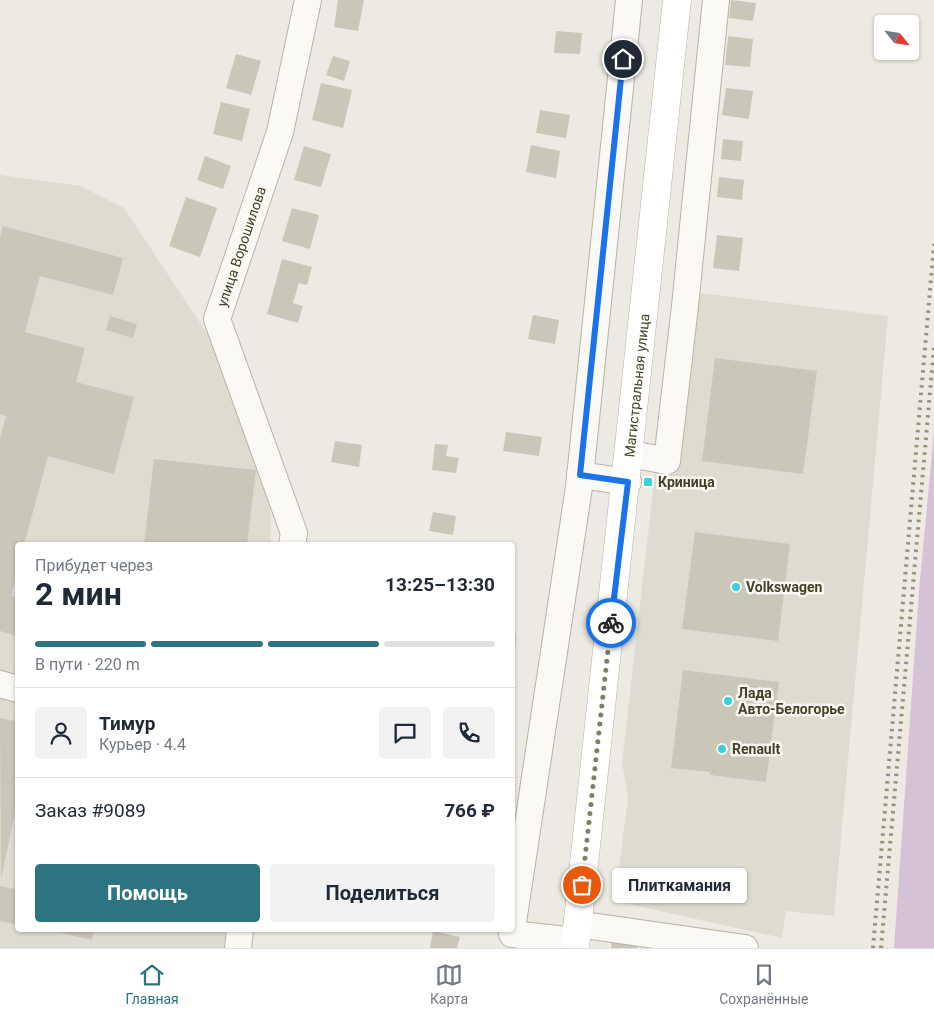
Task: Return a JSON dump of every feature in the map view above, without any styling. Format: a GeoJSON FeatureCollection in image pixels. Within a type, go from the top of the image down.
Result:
{"type":"FeatureCollection","features":[{"type":"Feature","properties":{"kind":"main road","name":"Магистральная улица"},"geometry":{"type":"LineString","coordinates":[[576,938],[628,482],[677,0]]}},
{"type":"Feature","properties":{"kind":"street","name":"улица Ворошилова"},"geometry":{"type":"LineString","coordinates":[[292,542],[294,533],[217,319],[280,132],[308,0]]}},
{"type":"Feature","properties":{"kind":"street"},"geometry":{"type":"LineString","coordinates":[[515,915],[580,475],[629,0]]}},
{"type":"Feature","properties":{"kind":"street"},"geometry":{"type":"LineString","coordinates":[[631,454],[667,461],[685,306],[716,0]]}},
{"type":"Feature","properties":{"kind":"street"},"geometry":{"type":"LineString","coordinates":[[580,475],[628,482]]}},
{"type":"Feature","properties":{"kind":"street"},"geometry":{"type":"LineString","coordinates":[[0,684],[15,688]]}},
{"type":"Feature","properties":{"kind":"street"},"geometry":{"type":"LineString","coordinates":[[238,948],[240,932]]}},
{"type":"Feature","properties":{"kind":"street"},"geometry":{"type":"LineString","coordinates":[[512,935],[745,948]]}},
{"type":"Feature","properties":{"kind":"shaded area"},"geometry":{"type":"Polygon","coordinates":[[[0,175],[81,186],[124,208],[269,427],[271,542],[15,542],[15,932],[238,932],[235,948],[0,948],[0,175]]]}},
{"type":"Feature","properties":{"kind":"shaded area"},"geometry":{"type":"Polygon","coordinates":[[[676,290],[888,316],[834,916],[786,911],[782,938],[615,901],[628,798],[622,762],[676,290]]]}},
{"type":"Feature","properties":{"kind":"shaded area"},"geometry":{"type":"Polygon","coordinates":[[[934,432],[934,948],[894,948],[919,591],[934,432]]]}},
{"type":"Feature","properties":{"kind":"building"},"geometry":{"type":"Polygon","coordinates":[[[338,0],[364,0],[358,31],[334,27],[338,0]]]}},
{"type":"Feature","properties":{"kind":"building"},"geometry":{"type":"Polygon","coordinates":[[[731,0],[756,3],[753,21],[729,18],[731,0]]]}},
{"type":"Feature","properties":{"kind":"building"},"geometry":{"type":"Polygon","coordinates":[[[556,31],[582,33],[580,54],[554,53],[556,31]]]}},
{"type":"Feature","properties":{"kind":"building"},"geometry":{"type":"Polygon","coordinates":[[[728,36],[753,39],[750,67],[725,65],[728,36]]]}},
{"type":"Feature","properties":{"kind":"building"},"geometry":{"type":"Polygon","coordinates":[[[236,54],[261,61],[251,95],[226,88],[236,54]]]}},
{"type":"Feature","properties":{"kind":"building"},"geometry":{"type":"Polygon","coordinates":[[[333,56],[350,61],[344,81],[326,75],[333,56]]]}},
{"type":"Feature","properties":{"kind":"building"},"geometry":{"type":"Polygon","coordinates":[[[321,83],[352,90],[343,128],[312,120],[321,83]]]}},
{"type":"Feature","properties":{"kind":"building"},"geometry":{"type":"Polygon","coordinates":[[[726,88],[753,91],[749,119],[722,115],[726,88]]]}},
{"type":"Feature","properties":{"kind":"building"},"geometry":{"type":"Polygon","coordinates":[[[221,102],[250,109],[242,141],[213,134],[221,102]]]}},
{"type":"Feature","properties":{"kind":"building"},"geometry":{"type":"Polygon","coordinates":[[[540,110],[570,115],[566,138],[536,133],[540,110]]]}},
{"type":"Feature","properties":{"kind":"building"},"geometry":{"type":"Polygon","coordinates":[[[723,139],[743,141],[741,161],[721,159],[723,139]]]}},
{"type":"Feature","properties":{"kind":"building"},"geometry":{"type":"Polygon","coordinates":[[[531,145],[560,151],[556,178],[526,172],[531,145]]]}},
{"type":"Feature","properties":{"kind":"building"},"geometry":{"type":"Polygon","coordinates":[[[304,146],[331,154],[321,187],[294,180],[304,146]]]}},
{"type":"Feature","properties":{"kind":"building"},"geometry":{"type":"Polygon","coordinates":[[[205,156],[231,166],[223,189],[197,180],[205,156]]]}},
{"type":"Feature","properties":{"kind":"building"},"geometry":{"type":"Polygon","coordinates":[[[719,177],[744,180],[742,200],[717,197],[719,177]]]}},
{"type":"Feature","properties":{"kind":"building"},"geometry":{"type":"Polygon","coordinates":[[[186,197],[217,208],[200,257],[169,246],[186,197]]]}},
{"type":"Feature","properties":{"kind":"building"},"geometry":{"type":"Polygon","coordinates":[[[292,208],[319,215],[310,249],[282,241],[292,208]]]}},
{"type":"Feature","properties":{"kind":"building"},"geometry":{"type":"Polygon","coordinates":[[[3,226],[123,258],[113,295],[40,276],[25,332],[85,348],[76,382],[134,397],[114,474],[48,456],[25,542],[15,542],[15,581],[11,596],[15,597],[15,635],[0,631],[0,439],[6,416],[0,414],[0,237],[3,226]]]}},
{"type":"Feature","properties":{"kind":"building"},"geometry":{"type":"Polygon","coordinates":[[[717,235],[743,238],[739,271],[713,268],[717,235]]]}},
{"type":"Feature","properties":{"kind":"building"},"geometry":{"type":"Polygon","coordinates":[[[282,259],[312,267],[307,285],[299,283],[293,303],[303,306],[298,323],[267,314],[282,259]]]}},
{"type":"Feature","properties":{"kind":"building"},"geometry":{"type":"Polygon","coordinates":[[[533,315],[559,320],[555,344],[528,339],[533,315]]]}},
{"type":"Feature","properties":{"kind":"building"},"geometry":{"type":"Polygon","coordinates":[[[110,316],[137,324],[133,338],[106,330],[110,316]]]}},
{"type":"Feature","properties":{"kind":"building"},"geometry":{"type":"Polygon","coordinates":[[[715,358],[817,371],[803,474],[702,461],[715,358]]]}},
{"type":"Feature","properties":{"kind":"building"},"geometry":{"type":"Polygon","coordinates":[[[506,432],[542,437],[539,456],[503,451],[506,432]]]}},
{"type":"Feature","properties":{"kind":"building"},"geometry":{"type":"Polygon","coordinates":[[[335,441],[362,445],[359,467],[331,462],[335,441]]]}},
{"type":"Feature","properties":{"kind":"building"},"geometry":{"type":"Polygon","coordinates":[[[435,444],[448,445],[446,456],[459,458],[456,473],[432,470],[435,444]]]}},
{"type":"Feature","properties":{"kind":"building"},"geometry":{"type":"Polygon","coordinates":[[[154,459],[256,470],[247,542],[144,542],[154,459]]]}},
{"type":"Feature","properties":{"kind":"building"},"geometry":{"type":"Polygon","coordinates":[[[433,512],[456,516],[453,535],[429,531],[433,512]]]}},
{"type":"Feature","properties":{"kind":"building","name":"Volkswagen"},"geometry":{"type":"Polygon","coordinates":[[[695,532],[790,544],[778,641],[682,629],[695,532]]]}},
{"type":"Feature","properties":{"kind":"building"},"geometry":{"type":"Polygon","coordinates":[[[683,670],[779,682],[766,782],[710,775],[710,772],[671,768],[683,670]]]}},
{"type":"Feature","properties":{"kind":"building"},"geometry":{"type":"Polygon","coordinates":[[[0,718],[15,721],[15,812],[1,879],[0,718]]]}},
{"type":"Feature","properties":{"kind":"building"},"geometry":{"type":"Polygon","coordinates":[[[0,886],[15,889],[15,924],[0,921],[0,886]]]}},
{"type":"Feature","properties":{"kind":"building"},"geometry":{"type":"Polygon","coordinates":[[[57,932],[94,932],[92,940],[57,932]]]}},
{"type":"Feature","properties":{"kind":"building"},"geometry":{"type":"Polygon","coordinates":[[[433,932],[460,937],[457,948],[430,948],[433,932]]]}},
{"type":"Feature","properties":{"kind":"building"},"geometry":{"type":"Polygon","coordinates":[[[612,940],[638,944],[637,948],[611,948],[612,940]]]}},
{"type":"Feature","properties":{"kind":"railway"},"geometry":{"type":"LineString","coordinates":[[873,948],[934,244]]}},
{"type":"Feature","properties":{"kind":"railway"},"geometry":{"type":"LineString","coordinates":[[881,948],[934,347]]}},
{"type":"Feature","properties":{"kind":"way so far"},"geometry":{"type":"LineString","coordinates":[[582,885],[611,623]]}},
{"type":"Feature","properties":{"kind":"place","name":"Криница"},"geometry":{"type":"Point","coordinates":[648,482]}},
{"type":"Feature","properties":{"kind":"place","name":"Volkswagen"},"geometry":{"type":"Point","coordinates":[736,587]}},
{"type":"Feature","properties":{"kind":"place","name":"Лада Авто-Белогорье"},"geometry":{"type":"Point","coordinates":[728,701]}},
{"type":"Feature","properties":{"kind":"place","name":"Renault"},"geometry":{"type":"Point","coordinates":[722,749]}},
{"type":"Feature","properties":{"kind":"place","name":"Плиткамания"},"geometry":{"type":"Point","coordinates":[582,885]}},
{"type":"Feature","properties":{"kind":"route"},"geometry":{"type":"LineString","coordinates":[[611,623],[628,482],[580,475],[623,59]]}}]}
